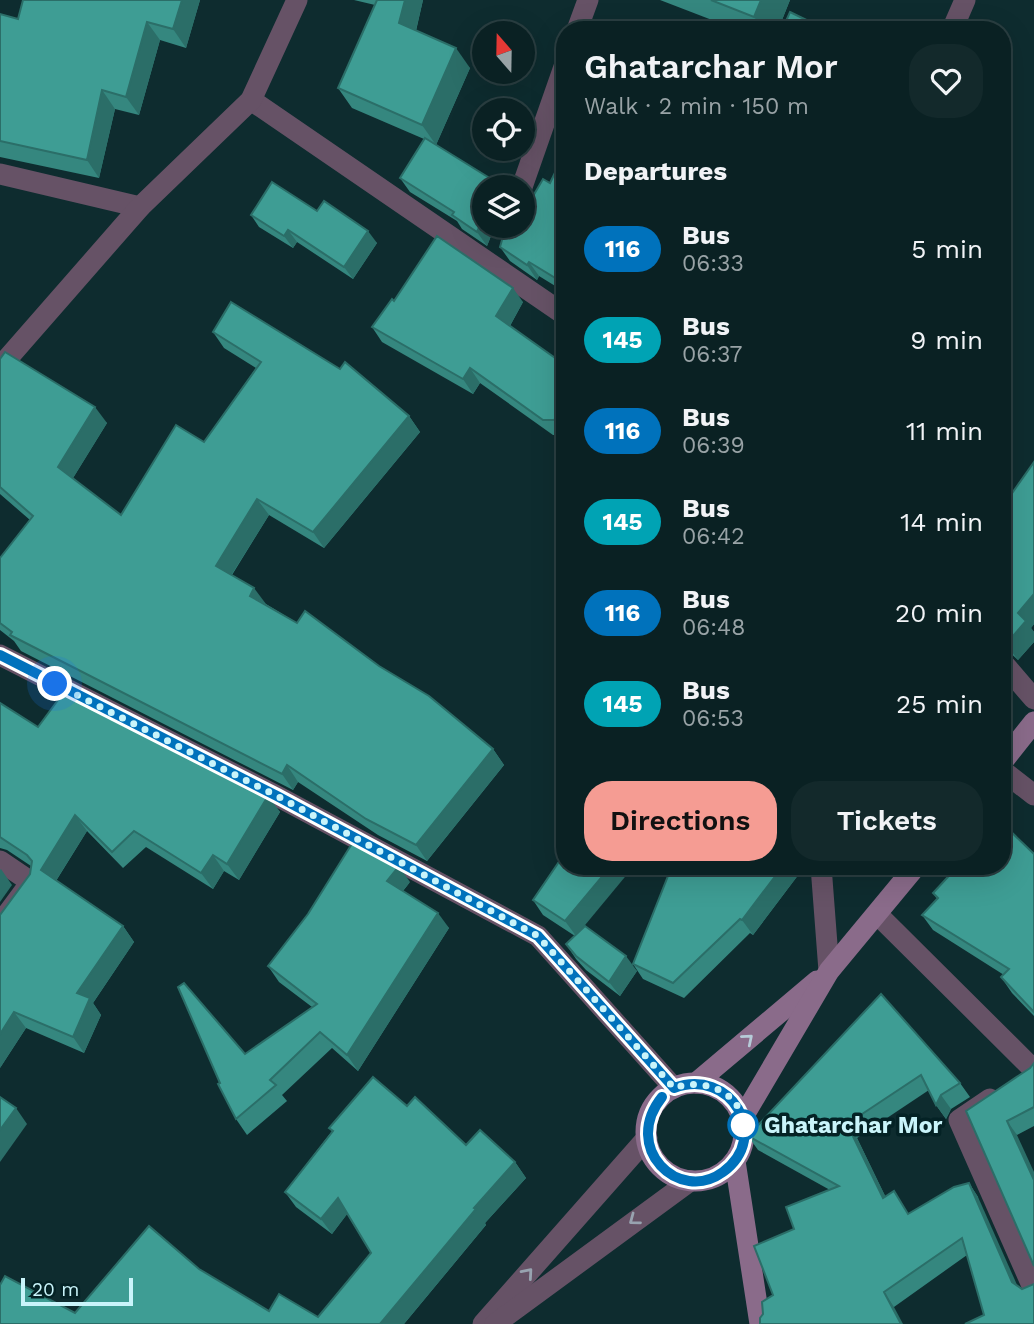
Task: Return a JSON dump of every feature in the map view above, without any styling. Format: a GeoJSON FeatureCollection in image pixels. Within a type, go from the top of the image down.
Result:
{"type":"FeatureCollection","features":[{"type":"Feature","properties":{"kind":"main road"},"geometry":{"type":"LineString","coordinates":[[1011,751],[1034,722]]}},
{"type":"Feature","properties":{"kind":"main road"},"geometry":{"type":"LineString","coordinates":[[743,1118],[829,971],[909,875]]}},
{"type":"Feature","properties":{"kind":"main road"},"geometry":{"type":"LineString","coordinates":[[696,1083],[829,971]]}},
{"type":"Feature","properties":{"kind":"main road"},"geometry":{"type":"LineString","coordinates":[[696,1083],[711,1085],[736,1103],[743,1118],[742,1148],[735,1161],[722,1173],[707,1180],[690,1181],[674,1176],[661,1167],[651,1153],[647,1123],[652,1109],[674,1088],[696,1083]]}},
{"type":"Feature","properties":{"kind":"main road"},"geometry":{"type":"LineString","coordinates":[[735,1161],[760,1324]]}},
{"type":"Feature","properties":{"kind":"street"},"geometry":{"type":"LineString","coordinates":[[0,367],[140,207],[251,100],[297,0]]}},
{"type":"Feature","properties":{"kind":"street"},"geometry":{"type":"LineString","coordinates":[[580,21],[588,0]]}},
{"type":"Feature","properties":{"kind":"street"},"geometry":{"type":"LineString","coordinates":[[956,21],[965,0]]}},
{"type":"Feature","properties":{"kind":"street"},"geometry":{"type":"LineString","coordinates":[[526,175],[556,90]]}},
{"type":"Feature","properties":{"kind":"street"},"geometry":{"type":"LineString","coordinates":[[251,100],[556,309]]}},
{"type":"Feature","properties":{"kind":"street"},"geometry":{"type":"LineString","coordinates":[[0,174],[140,207]]}},
{"type":"Feature","properties":{"kind":"street"},"geometry":{"type":"LineString","coordinates":[[494,266],[501,246]]}},
{"type":"Feature","properties":{"kind":"street"},"geometry":{"type":"LineString","coordinates":[[0,655],[277,796],[538,936],[674,1088]]}},
{"type":"Feature","properties":{"kind":"street"},"geometry":{"type":"LineString","coordinates":[[1011,672],[1034,699]]}},
{"type":"Feature","properties":{"kind":"street"},"geometry":{"type":"LineString","coordinates":[[1011,777],[1034,795]]}},
{"type":"Feature","properties":{"kind":"street"},"geometry":{"type":"LineString","coordinates":[[0,861],[31,882],[0,924]]}},
{"type":"Feature","properties":{"kind":"street"},"geometry":{"type":"LineString","coordinates":[[822,875],[829,971]]}},
{"type":"Feature","properties":{"kind":"street"},"geometry":{"type":"LineString","coordinates":[[877,914],[1033,1070],[959,1120],[1034,1290]]}},
{"type":"Feature","properties":{"kind":"street"},"geometry":{"type":"LineString","coordinates":[[483,1324],[647,1138]]}},
{"type":"Feature","properties":{"kind":"street"},"geometry":{"type":"LineString","coordinates":[[495,1324],[690,1181]]}},
{"type":"Feature","properties":{"kind":"building"},"geometry":{"type":"Polygon","coordinates":[[[23,0],[182,0],[173,29],[147,22],[126,97],[102,90],[87,160],[0,141],[0,14],[18,19],[23,0]]]}},
{"type":"Feature","properties":{"kind":"building"},"geometry":{"type":"Polygon","coordinates":[[[377,0],[405,0],[399,23],[456,48],[422,125],[338,88],[377,0]]]}},
{"type":"Feature","properties":{"kind":"building"},"geometry":{"type":"Polygon","coordinates":[[[711,0],[761,0],[754,17],[711,0]]]}},
{"type":"Feature","properties":{"kind":"building"},"geometry":{"type":"Polygon","coordinates":[[[790,12],[808,21],[786,21],[790,12]]]}},
{"type":"Feature","properties":{"kind":"building"},"geometry":{"type":"Polygon","coordinates":[[[425,138],[485,175],[472,175],[472,229],[452,215],[454,212],[400,178],[425,138]]]}},
{"type":"Feature","properties":{"kind":"building"},"geometry":{"type":"Polygon","coordinates":[[[556,171],[556,278],[529,262],[527,265],[500,247],[503,238],[535,238],[535,193],[543,179],[550,183],[556,171]]]}},
{"type":"Feature","properties":{"kind":"building"},"geometry":{"type":"Polygon","coordinates":[[[272,182],[317,211],[324,201],[368,231],[344,267],[288,230],[284,236],[251,215],[272,182]]]}},
{"type":"Feature","properties":{"kind":"building"},"geometry":{"type":"Polygon","coordinates":[[[437,236],[513,288],[496,316],[556,359],[556,417],[554,420],[543,420],[470,368],[463,379],[372,327],[392,299],[394,301],[437,236]]]}},
{"type":"Feature","properties":{"kind":"building"},"geometry":{"type":"Polygon","coordinates":[[[231,302],[340,369],[345,362],[409,416],[313,532],[257,499],[216,566],[254,588],[250,596],[297,623],[305,611],[379,666],[429,696],[493,749],[416,845],[366,819],[287,765],[282,774],[10,635],[12,632],[0,623],[0,558],[33,516],[0,487],[0,359],[5,352],[95,407],[58,467],[121,515],[176,425],[204,442],[261,362],[213,332],[231,302]]]}},
{"type":"Feature","properties":{"kind":"building"},"geometry":{"type":"Polygon","coordinates":[[[1034,462],[1034,594],[1018,613],[1026,621],[1011,638],[1011,495],[1034,462]]]}},
{"type":"Feature","properties":{"kind":"building"},"geometry":{"type":"Polygon","coordinates":[[[64,692],[268,796],[227,864],[213,855],[201,873],[134,831],[112,852],[75,815],[41,870],[123,926],[77,993],[90,998],[73,1037],[14,1012],[0,1034],[0,915],[30,874],[32,861],[0,837],[0,703],[38,727],[64,692]]]}},
{"type":"Feature","properties":{"kind":"building"},"geometry":{"type":"Polygon","coordinates":[[[1011,832],[1034,854],[1034,1012],[1001,977],[1009,969],[922,915],[938,898],[933,893],[950,875],[1011,875],[1011,832]]]}},
{"type":"Feature","properties":{"kind":"building"},"geometry":{"type":"Polygon","coordinates":[[[353,842],[399,866],[387,881],[438,913],[347,1055],[320,1032],[270,1080],[276,1085],[236,1119],[218,1084],[220,1083],[178,987],[184,983],[245,1054],[317,1004],[268,966],[308,914],[353,842]]]}},
{"type":"Feature","properties":{"kind":"building"},"geometry":{"type":"Polygon","coordinates":[[[556,866],[556,875],[603,875],[565,921],[533,900],[556,866]]]}},
{"type":"Feature","properties":{"kind":"building"},"geometry":{"type":"Polygon","coordinates":[[[668,875],[776,875],[742,920],[673,983],[633,964],[668,875]]]}},
{"type":"Feature","properties":{"kind":"building"},"geometry":{"type":"Polygon","coordinates":[[[585,926],[626,956],[609,982],[576,956],[566,944],[585,926]]]}},
{"type":"Feature","properties":{"kind":"building"},"geometry":{"type":"Polygon","coordinates":[[[881,994],[960,1083],[941,1095],[936,1105],[921,1075],[847,1124],[883,1198],[894,1191],[908,1214],[954,1187],[969,1183],[1012,1282],[1022,1289],[1034,1284],[1034,1324],[965,1324],[984,1315],[962,1238],[884,1292],[901,1324],[760,1324],[762,1302],[773,1295],[754,1246],[794,1229],[786,1207],[839,1186],[748,1136],[881,994]]]}},
{"type":"Feature","properties":{"kind":"building"},"geometry":{"type":"Polygon","coordinates":[[[1034,1063],[1034,1107],[1007,1121],[1034,1180],[1034,1266],[966,1111],[1034,1063]]]}},
{"type":"Feature","properties":{"kind":"building"},"geometry":{"type":"Polygon","coordinates":[[[373,1077],[407,1106],[415,1097],[466,1145],[480,1130],[515,1162],[380,1324],[0,1324],[0,1285],[5,1276],[75,1313],[149,1226],[199,1269],[269,1311],[279,1294],[318,1317],[371,1253],[338,1198],[321,1219],[285,1192],[333,1131],[329,1128],[373,1077]]]}},
{"type":"Feature","properties":{"kind":"building"},"geometry":{"type":"Polygon","coordinates":[[[0,1097],[16,1108],[0,1130],[0,1097]]]}},
{"type":"Feature","properties":{"kind":"bus line","name":"116"},"geometry":{"type":"LineString","coordinates":[[0,655],[277,796],[538,936],[674,1088],[696,1083],[711,1085],[736,1103],[743,1118],[744,1133],[742,1148],[735,1161],[722,1173],[707,1180],[690,1181],[674,1176],[661,1167],[651,1153],[647,1123],[652,1109],[662,1097]]}},
{"type":"Feature","properties":{"kind":"place","name":"Ghatarchar Mor"},"geometry":{"type":"Point","coordinates":[743,1125]}},
{"type":"Feature","properties":{"kind":"route"},"geometry":{"type":"LineString","coordinates":[[55,684],[277,796],[538,936],[674,1088],[696,1083],[711,1085],[736,1103],[743,1118],[743,1125]]}}]}
